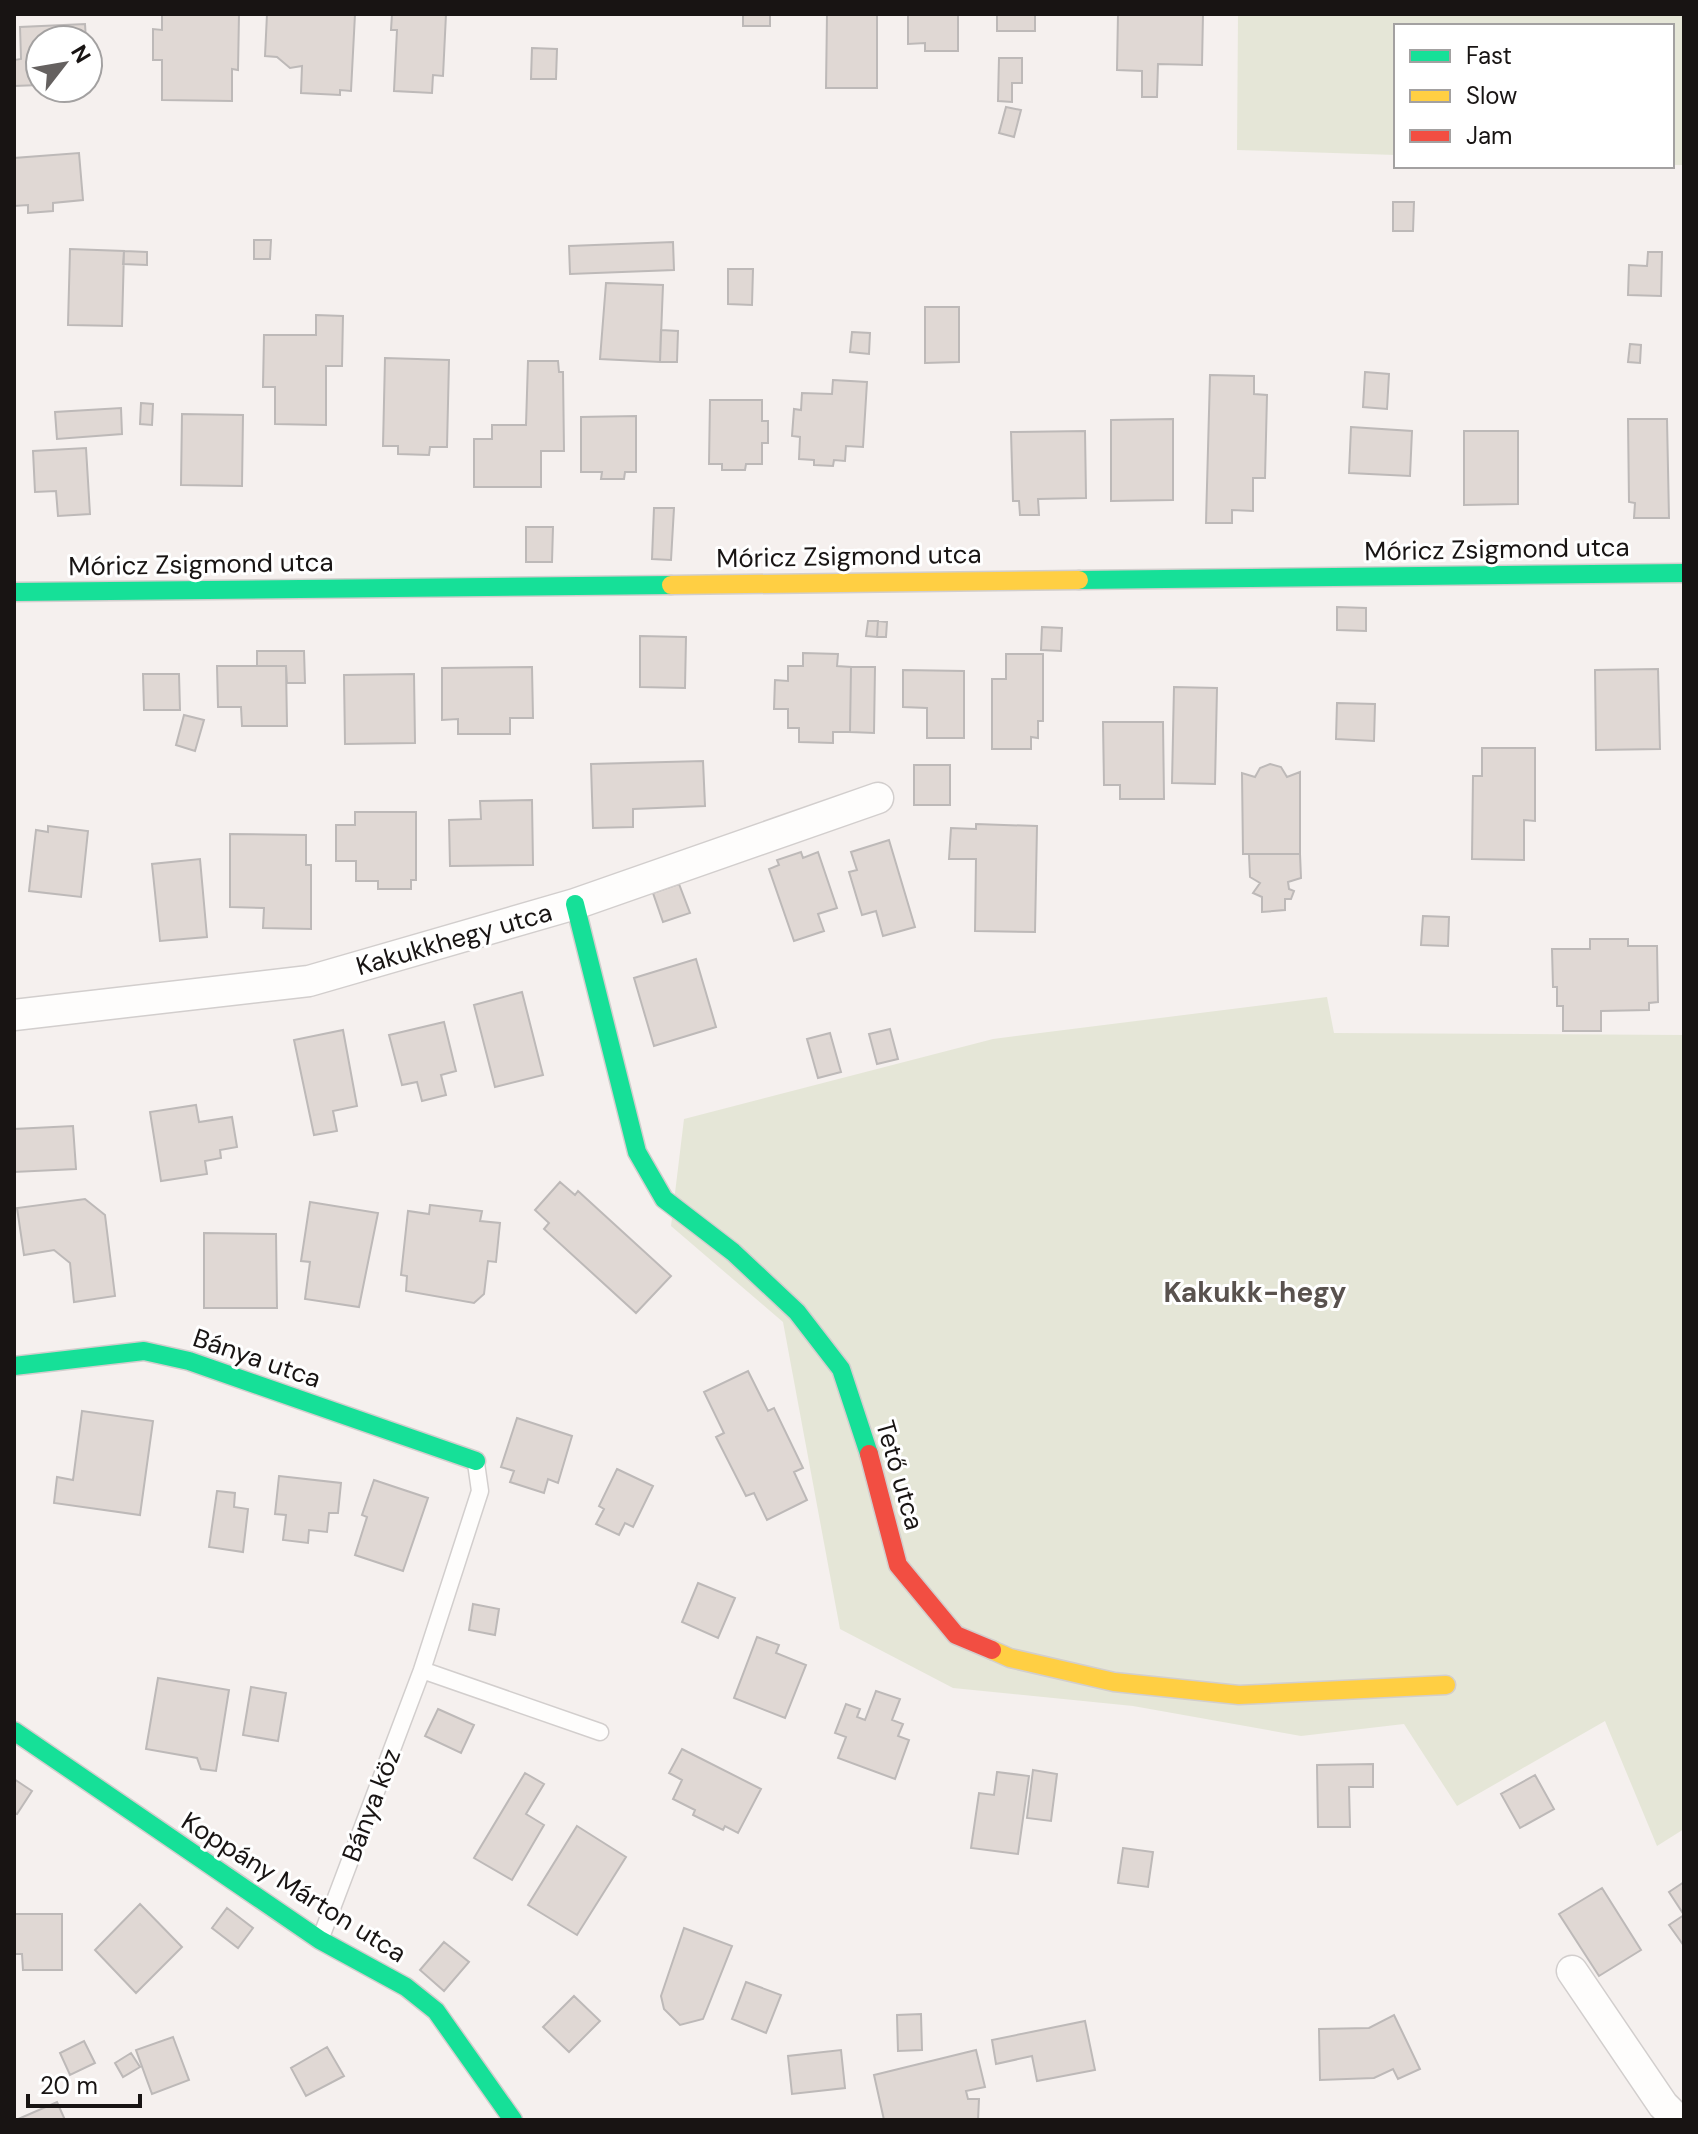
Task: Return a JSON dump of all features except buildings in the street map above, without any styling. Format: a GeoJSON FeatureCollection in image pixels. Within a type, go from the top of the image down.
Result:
{"type":"FeatureCollection","features":[{"type":"Feature","properties":{"kind":"street","name":"Móricz Zsigmond utca"},"geometry":{"type":"LineString","coordinates":[[14,592],[1684,573]]}},
{"type":"Feature","properties":{"kind":"street","name":"Kakukkhegy utca"},"geometry":{"type":"LineString","coordinates":[[14,1015],[309,981],[575,904],[878,798]]}},
{"type":"Feature","properties":{"kind":"street","name":"Tető utca"},"geometry":{"type":"LineString","coordinates":[[575,904],[637,1152],[664,1199],[733,1252],[797,1312],[841,1369],[874,1470],[898,1565],[956,1635],[1010,1658],[1114,1682],[1239,1695],[1446,1685]]}},
{"type":"Feature","properties":{"kind":"street","name":"Bánya utca"},"geometry":{"type":"LineString","coordinates":[[14,1366],[144,1351],[189,1361],[476,1461]]}},
{"type":"Feature","properties":{"kind":"street","name":"Koppány Márton utca"},"geometry":{"type":"LineString","coordinates":[[14,1731],[198,1860],[320,1940],[406,1987],[436,2011],[513,2120]]}},
{"type":"Feature","properties":{"kind":"street"},"geometry":{"type":"LineString","coordinates":[[1572,1971],[1663,2105],[1678,2120]]}},
{"type":"Feature","properties":{"kind":"lane","name":"Bánya köz"},"geometry":{"type":"LineString","coordinates":[[320,1940],[422,1670],[480,1491],[476,1461]]}},
{"type":"Feature","properties":{"kind":"lane"},"geometry":{"type":"LineString","coordinates":[[422,1670],[600,1732]]}},
{"type":"Feature","properties":{"kind":"shaded area"},"geometry":{"type":"Polygon","coordinates":[[[1238,14],[1684,14],[1684,165],[1674,165],[1674,24],[1394,24],[1394,155],[1237,150],[1238,14]]]}},
{"type":"Feature","properties":{"kind":"shaded area"},"geometry":{"type":"Polygon","coordinates":[[[1327,997],[1334,1033],[1684,1035],[1684,1829],[1657,1846],[1605,1721],[1457,1806],[1404,1724],[1301,1736],[1133,1706],[953,1688],[840,1629],[783,1322],[671,1226],[684,1119],[993,1039],[1327,997]]]}},
{"type":"Feature","properties":{"kind":"traffic: fast"},"geometry":{"type":"LineString","coordinates":[[1079,580],[1684,573]]}},
{"type":"Feature","properties":{"kind":"traffic: fast"},"geometry":{"type":"LineString","coordinates":[[14,592],[671,585]]}},
{"type":"Feature","properties":{"kind":"traffic: fast"},"geometry":{"type":"LineString","coordinates":[[575,904],[637,1152],[664,1199],[733,1252],[797,1312],[841,1369],[869,1454]]}},
{"type":"Feature","properties":{"kind":"traffic: fast"},"geometry":{"type":"LineString","coordinates":[[14,1366],[144,1351],[189,1361],[476,1461]]}},
{"type":"Feature","properties":{"kind":"traffic: fast"},"geometry":{"type":"LineString","coordinates":[[14,1731],[320,1940],[406,1987],[436,2011],[513,2120]]}},
{"type":"Feature","properties":{"kind":"traffic: slow"},"geometry":{"type":"LineString","coordinates":[[671,585],[1079,580]]}},
{"type":"Feature","properties":{"kind":"traffic: slow"},"geometry":{"type":"LineString","coordinates":[[992,1650],[1010,1658],[1114,1682],[1239,1695],[1446,1685]]}},
{"type":"Feature","properties":{"kind":"traffic: jam"},"geometry":{"type":"LineString","coordinates":[[869,1454],[898,1565],[956,1635],[992,1650]]}},
{"type":"Feature","properties":{"kind":"district","name":"Kakukk-hegy"},"geometry":{"type":"Point","coordinates":[1255,1292]}}]}
